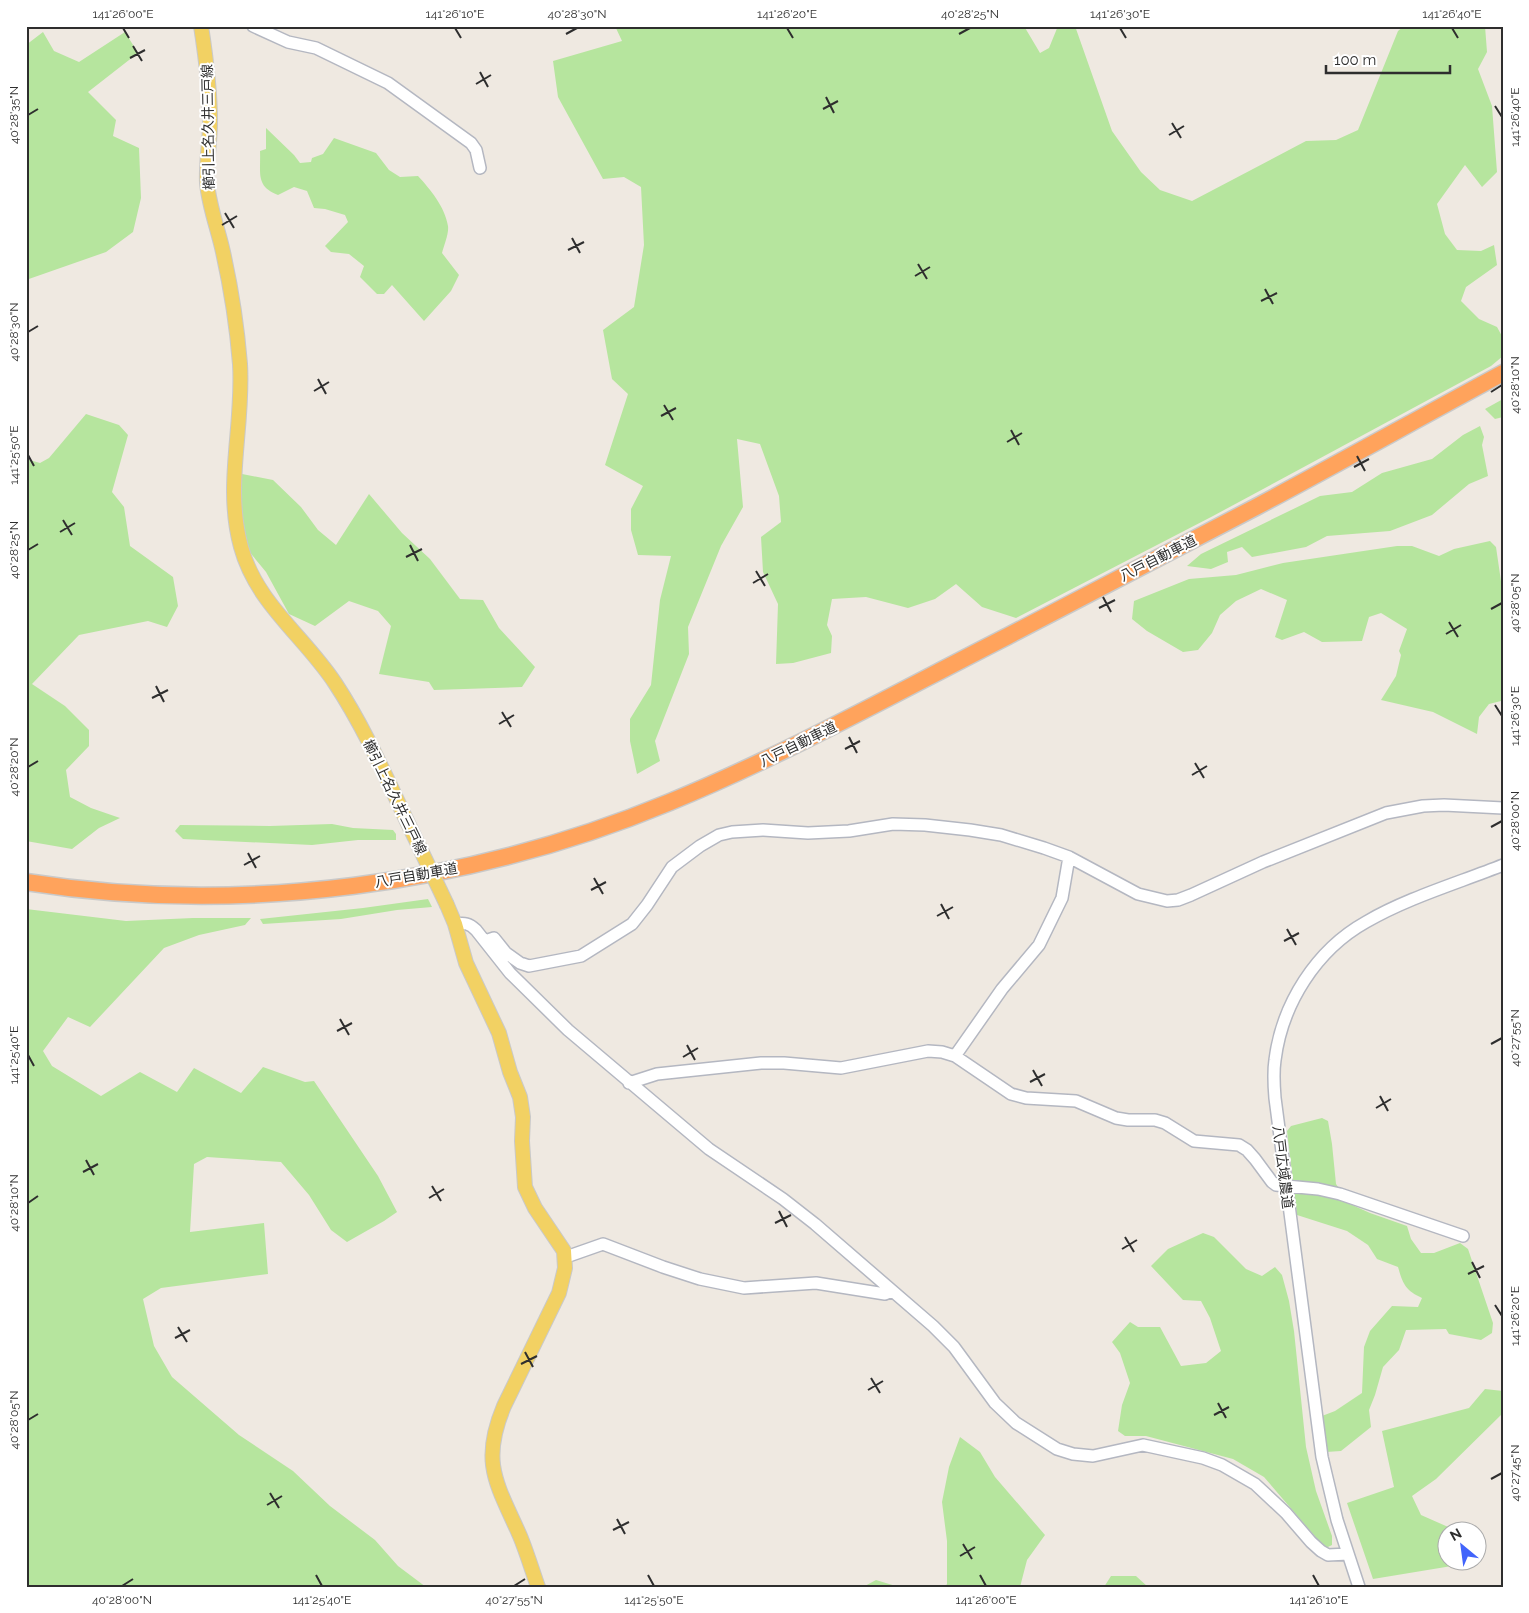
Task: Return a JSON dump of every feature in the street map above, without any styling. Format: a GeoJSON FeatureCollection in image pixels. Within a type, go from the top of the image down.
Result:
{"type":"FeatureCollection","features":[{"type":"Feature","properties":{"kind":"highway","name":"八戸自動車道"},"geometry":{"type":"LineString","coordinates":[[26,882],[114,891],[186,895],[254,894],[294,891],[391,880],[458,868],[523,852],[610,826],[677,800],[793,746],[1247,512],[1503,373]]}},
{"type":"Feature","properties":{"kind":"highway","name":"八戸自動車道"},"geometry":{"type":"LineString","coordinates":[[26,889],[114,899],[185,902],[252,901],[344,894],[465,874],[526,859],[609,834],[670,811],[788,758],[1503,384]]}},
{"type":"Feature","properties":{"kind":"main road","name":"櫛引上名久井三戸線"},"geometry":{"type":"LineString","coordinates":[[202,26],[209,87],[210,124],[207,182],[230,289],[240,363],[241,399],[233,484],[233,504],[241,548],[254,580],[263,595],[323,666],[348,704],[447,905],[455,924],[466,963],[499,1033],[510,1072],[520,1097],[524,1117],[522,1141],[524,1179],[527,1195],[559,1241],[566,1257]]}},
{"type":"Feature","properties":{"kind":"main road"},"geometry":{"type":"LineString","coordinates":[[538,1587],[521,1539],[499,1492],[494,1470],[493,1445],[496,1426],[504,1406],[559,1293],[566,1257]]}},
{"type":"Feature","properties":{"kind":"street"},"geometry":{"type":"LineString","coordinates":[[253,26],[288,42],[316,48],[388,84],[472,143],[476,150],[480,168]]}},
{"type":"Feature","properties":{"kind":"street"},"geometry":{"type":"LineString","coordinates":[[485,941],[494,938],[506,953],[520,963],[529,966],[581,956],[632,924],[672,867],[700,846],[719,835],[732,832],[763,830],[808,833],[849,831],[893,824],[925,825],[1001,835],[1069,857],[1138,894],[1167,901],[1178,900],[1271,858],[1386,813],[1430,806],[1503,808]]}},
{"type":"Feature","properties":{"kind":"street"},"geometry":{"type":"LineString","coordinates":[[955,1056],[1002,989],[1039,945],[1062,898],[1069,857]]}},
{"type":"Feature","properties":{"kind":"street","name":"八戸広域農道"},"geometry":{"type":"LineString","coordinates":[[1359,1587],[1332,1502],[1322,1457],[1275,1098],[1275,1062],[1282,1027],[1292,1001],[1310,972],[1338,942],[1366,922],[1401,905],[1503,865]]}},
{"type":"Feature","properties":{"kind":"street"},"geometry":{"type":"LineString","coordinates":[[455,924],[470,924],[510,973],[536,1000],[629,1083],[709,1149],[783,1199],[815,1224],[892,1291],[954,1347],[979,1383],[1004,1413],[1016,1423],[1057,1449],[1073,1454],[1093,1456],[1143,1444],[1222,1465],[1255,1484],[1286,1513],[1321,1552],[1328,1555],[1348,1554]]}},
{"type":"Feature","properties":{"kind":"street"},"geometry":{"type":"LineString","coordinates":[[629,1083],[657,1074],[761,1063],[841,1068],[928,1051],[942,1052],[955,1056],[1011,1094],[1026,1098],[1076,1101],[1116,1118],[1155,1120],[1165,1123],[1194,1141],[1238,1145],[1247,1150],[1276,1185],[1318,1189],[1340,1194],[1463,1236]]}},
{"type":"Feature","properties":{"kind":"street"},"geometry":{"type":"LineString","coordinates":[[566,1257],[603,1244],[663,1268],[700,1279],[744,1288],[816,1284],[885,1294],[892,1291]]}},
{"type":"Feature","properties":{"kind":"green space"},"geometry":{"type":"Polygon","coordinates":[[[615,26],[1024,26],[1040,53],[1049,48],[1058,26],[1075,26],[1112,131],[1141,172],[1160,190],[1192,201],[1306,141],[1336,140],[1358,130],[1398,31],[1404,26],[1485,26],[1487,52],[1478,69],[1492,106],[1497,172],[1482,187],[1465,165],[1437,204],[1445,234],[1457,250],[1481,251],[1494,245],[1497,265],[1466,287],[1461,301],[1479,319],[1497,327],[1503,338],[1503,356],[1491,366],[1213,516],[1016,618],[982,607],[956,584],[935,599],[908,608],[866,597],[832,599],[827,625],[832,636],[831,653],[793,663],[776,664],[778,604],[763,572],[761,537],[781,522],[779,496],[760,444],[737,439],[743,507],[721,546],[688,627],[689,654],[655,741],[660,761],[637,774],[630,741],[630,719],[651,685],[660,600],[671,556],[638,555],[631,530],[631,509],[643,486],[605,465],[628,394],[612,379],[603,330],[634,307],[644,245],[641,187],[624,177],[603,179],[558,97],[553,61],[622,41],[615,26]]]}},
{"type":"Feature","properties":{"kind":"green space"},"geometry":{"type":"Polygon","coordinates":[[[43,32],[54,51],[79,62],[125,32],[138,53],[88,92],[116,120],[113,136],[139,148],[141,198],[133,232],[106,252],[26,280],[26,45],[43,32]]]}},
{"type":"Feature","properties":{"kind":"green space"},"geometry":{"type":"Polygon","coordinates":[[[266,128],[300,163],[311,162],[312,158],[323,154],[334,138],[376,153],[389,170],[400,177],[418,176],[444,212],[448,229],[442,253],[459,275],[451,291],[424,321],[392,285],[384,294],[377,294],[360,277],[364,266],[349,254],[331,252],[325,246],[348,222],[345,215],[314,208],[307,191],[294,187],[278,195],[262,183],[260,151],[266,149],[266,128]]]}},
{"type":"Feature","properties":{"kind":"green space"},"geometry":{"type":"Polygon","coordinates":[[[1503,399],[1503,417],[1495,419],[1485,409],[1503,399]]]}},
{"type":"Feature","properties":{"kind":"green space"},"geometry":{"type":"Polygon","coordinates":[[[86,414],[119,425],[128,435],[112,492],[124,507],[130,546],[173,577],[178,606],[167,627],[148,621],[79,635],[32,684],[65,706],[89,730],[89,746],[66,770],[70,797],[91,808],[120,818],[99,828],[72,849],[26,841],[26,459],[40,463],[49,458],[86,414]]]}},
{"type":"Feature","properties":{"kind":"green space"},"geometry":{"type":"Polygon","coordinates":[[[1480,426],[1484,437],[1482,445],[1488,476],[1469,484],[1432,515],[1390,531],[1327,536],[1306,547],[1252,557],[1242,547],[1227,552],[1228,562],[1211,569],[1187,566],[1201,554],[1320,496],[1352,492],[1382,473],[1432,459],[1463,435],[1480,426]]]}},
{"type":"Feature","properties":{"kind":"green space"},"geometry":{"type":"Polygon","coordinates":[[[242,474],[273,480],[301,507],[318,530],[336,545],[369,494],[402,533],[430,559],[460,599],[483,600],[499,628],[535,667],[522,687],[434,690],[429,682],[379,674],[391,626],[378,611],[349,601],[315,626],[289,614],[266,572],[243,544],[228,476],[242,474]]]}},
{"type":"Feature","properties":{"kind":"green space"},"geometry":{"type":"Polygon","coordinates":[[[1490,541],[1496,547],[1503,595],[1503,696],[1501,701],[1489,704],[1479,717],[1477,734],[1433,712],[1381,700],[1396,676],[1401,655],[1399,651],[1407,629],[1381,613],[1369,617],[1362,641],[1322,642],[1304,632],[1282,640],[1275,637],[1287,600],[1261,589],[1236,601],[1220,615],[1212,633],[1198,650],[1183,652],[1147,631],[1132,619],[1134,601],[1189,579],[1236,575],[1283,563],[1397,546],[1412,546],[1439,556],[1454,549],[1490,541]]]}},
{"type":"Feature","properties":{"kind":"green space"},"geometry":{"type":"Polygon","coordinates":[[[332,824],[353,828],[393,830],[396,834],[396,840],[358,840],[312,845],[183,839],[175,831],[180,825],[270,826],[332,824]]]}},
{"type":"Feature","properties":{"kind":"green space"},"geometry":{"type":"Polygon","coordinates":[[[428,899],[432,907],[397,910],[341,919],[263,924],[260,919],[363,908],[428,899]]]}},
{"type":"Feature","properties":{"kind":"green space"},"geometry":{"type":"Polygon","coordinates":[[[26,909],[126,921],[251,918],[245,925],[199,935],[164,948],[90,1027],[68,1017],[43,1051],[52,1066],[101,1096],[140,1072],[177,1092],[194,1068],[241,1093],[263,1067],[305,1082],[314,1081],[378,1176],[397,1212],[347,1242],[331,1230],[309,1195],[281,1162],[207,1157],[194,1164],[190,1232],[264,1223],[268,1274],[161,1288],[143,1299],[154,1346],[172,1377],[239,1435],[293,1471],[330,1506],[375,1540],[398,1566],[426,1587],[26,1587],[26,909]]]}},
{"type":"Feature","properties":{"kind":"green space"},"geometry":{"type":"Polygon","coordinates":[[[1322,1118],[1328,1121],[1336,1184],[1350,1204],[1407,1226],[1411,1239],[1421,1253],[1434,1253],[1460,1243],[1468,1249],[1493,1323],[1492,1333],[1481,1340],[1449,1334],[1446,1329],[1406,1330],[1399,1350],[1383,1367],[1369,1410],[1371,1427],[1341,1451],[1326,1452],[1322,1416],[1335,1411],[1362,1393],[1364,1347],[1370,1331],[1392,1306],[1418,1307],[1422,1298],[1406,1286],[1401,1278],[1398,1267],[1377,1259],[1368,1245],[1347,1231],[1297,1215],[1287,1131],[1291,1126],[1322,1118]]]}},
{"type":"Feature","properties":{"kind":"green space"},"geometry":{"type":"Polygon","coordinates":[[[1203,1233],[1214,1237],[1246,1269],[1262,1276],[1275,1267],[1282,1275],[1294,1331],[1306,1447],[1316,1491],[1332,1536],[1332,1545],[1326,1548],[1264,1477],[1233,1459],[1146,1436],[1125,1436],[1118,1431],[1122,1405],[1130,1383],[1120,1353],[1112,1342],[1130,1322],[1138,1327],[1160,1327],[1181,1366],[1206,1363],[1221,1351],[1210,1318],[1201,1301],[1183,1300],[1151,1266],[1168,1249],[1203,1233]]]}},
{"type":"Feature","properties":{"kind":"green space"},"geometry":{"type":"Polygon","coordinates":[[[1485,1389],[1503,1391],[1503,1413],[1436,1479],[1412,1496],[1421,1515],[1436,1522],[1436,1569],[1373,1579],[1347,1503],[1394,1487],[1382,1431],[1469,1408],[1485,1389]]]}},
{"type":"Feature","properties":{"kind":"green space"},"geometry":{"type":"Polygon","coordinates":[[[960,1437],[980,1452],[995,1477],[1045,1535],[1027,1560],[1020,1587],[945,1587],[947,1584],[947,1541],[942,1502],[949,1467],[960,1437]]]}},
{"type":"Feature","properties":{"kind":"green space"},"geometry":{"type":"Polygon","coordinates":[[[1111,1576],[1136,1576],[1148,1587],[1104,1587],[1111,1576]]]}},
{"type":"Feature","properties":{"kind":"green space"},"geometry":{"type":"Polygon","coordinates":[[[876,1580],[899,1587],[863,1587],[876,1580]]]}}]}
